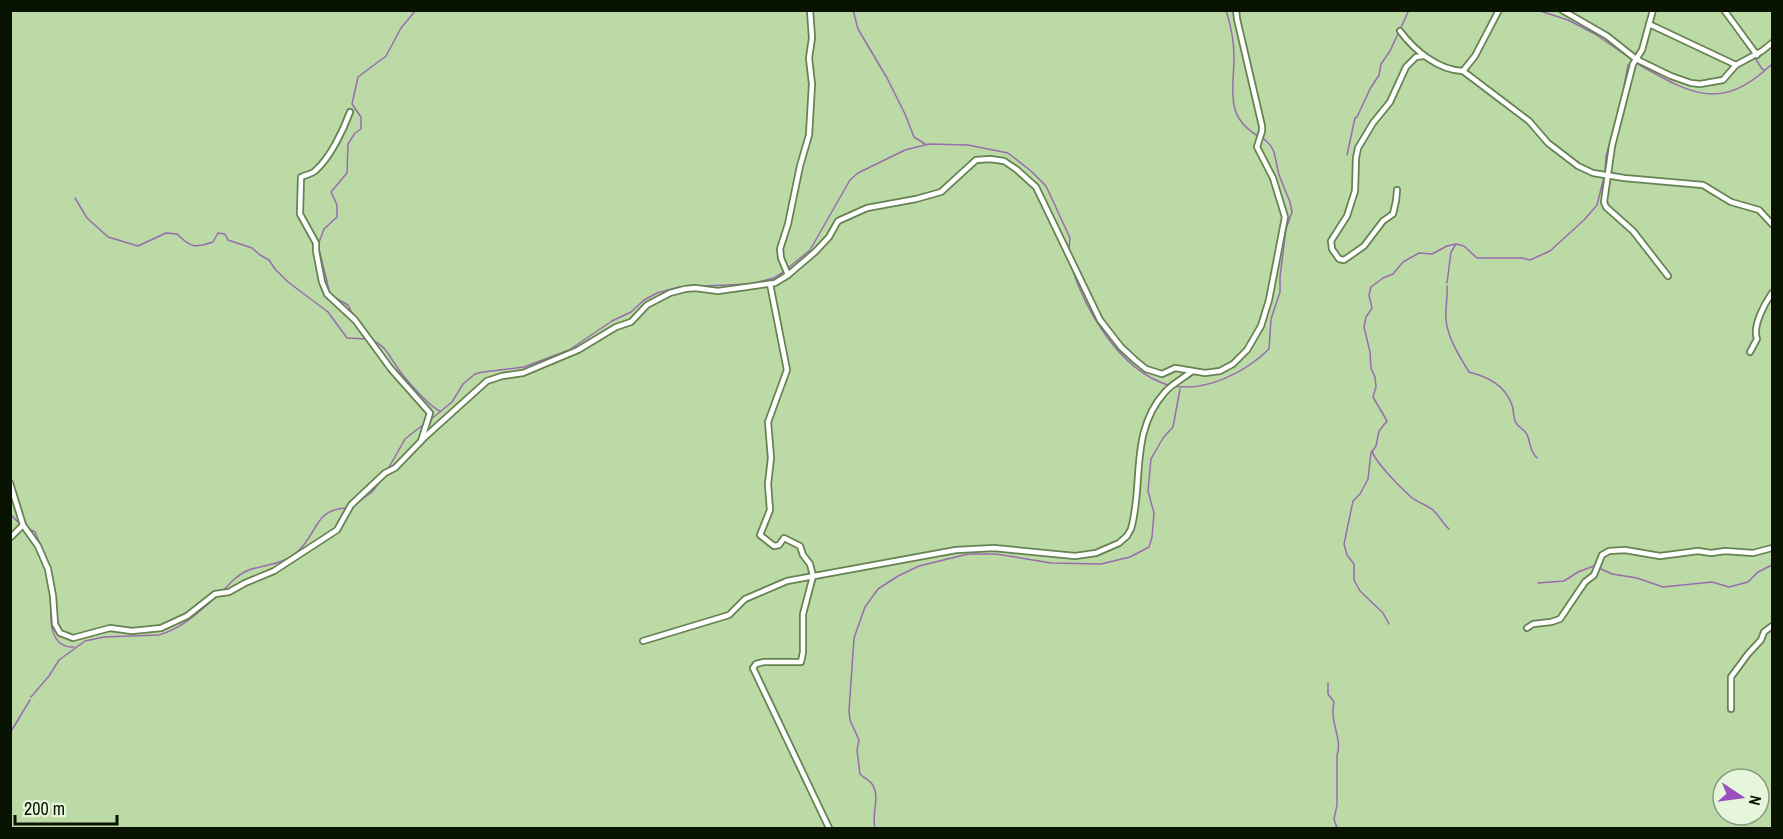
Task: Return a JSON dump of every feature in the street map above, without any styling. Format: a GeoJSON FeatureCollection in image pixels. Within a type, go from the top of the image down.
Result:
{"type":"FeatureCollection","features":[{"type":"Feature","properties":{"kind":"street"},"geometry":{"type":"LineString","coordinates":[[788,274],[780,249],[810,130],[812,84],[809,58],[812,38],[810,10]]}},
{"type":"Feature","properties":{"kind":"street"},"geometry":{"type":"LineString","coordinates":[[10,483],[23,525],[38,546],[48,569],[55,624],[63,636],[73,638],[110,628],[132,631],[161,628],[187,616],[215,594],[226,593],[274,572],[337,530],[351,505],[385,474],[395,468],[487,381],[523,373],[586,346],[611,329],[631,322],[641,309],[657,299],[685,288],[718,291],[770,284],[788,274],[829,237],[841,219],[867,208],[941,192],[976,160],[998,159],[1016,169],[1041,193],[1090,302],[1107,331],[1134,360],[1152,372],[1162,374],[1175,368],[1205,373],[1227,368],[1253,342],[1261,326],[1269,300],[1285,217],[1273,178],[1257,147],[1262,131],[1236,10]]}},
{"type":"Feature","properties":{"kind":"street"},"geometry":{"type":"LineString","coordinates":[[1463,72],[1470,64],[1499,10]]}},
{"type":"Feature","properties":{"kind":"street"},"geometry":{"type":"LineString","coordinates":[[1562,10],[1607,36],[1634,61],[1671,76],[1700,84],[1723,80],[1736,65],[1773,43]]}},
{"type":"Feature","properties":{"kind":"street"},"geometry":{"type":"LineString","coordinates":[[1653,10],[1642,50],[1634,61],[1608,163],[1609,175],[1603,198],[1606,207],[1633,231],[1668,276]]}},
{"type":"Feature","properties":{"kind":"street"},"geometry":{"type":"LineString","coordinates":[[1724,10],[1756,55]]}},
{"type":"Feature","properties":{"kind":"street"},"geometry":{"type":"LineString","coordinates":[[1649,24],[1736,65]]}},
{"type":"Feature","properties":{"kind":"street"},"geometry":{"type":"LineString","coordinates":[[1400,31],[1423,56],[1463,72],[1529,121],[1548,143],[1578,166],[1609,175],[1665,183],[1703,185],[1731,202],[1754,208],[1773,224]]}},
{"type":"Feature","properties":{"kind":"street"},"geometry":{"type":"LineString","coordinates":[[1396,190],[1393,214],[1383,221],[1361,248],[1344,260],[1339,259],[1332,249],[1331,241],[1347,216],[1355,191],[1358,148],[1373,123],[1390,102],[1406,67],[1416,57],[1423,56]]}},
{"type":"Feature","properties":{"kind":"street"},"geometry":{"type":"LineString","coordinates":[[350,112],[334,145],[315,172],[302,177],[300,214],[316,243],[322,282],[327,294],[355,320],[385,362],[430,412],[421,441]]}},
{"type":"Feature","properties":{"kind":"street"},"geometry":{"type":"LineString","coordinates":[[770,284],[787,370],[768,422],[771,458],[768,484],[770,510],[760,535],[774,546],[779,545],[784,538],[800,546],[810,564],[813,576],[803,614],[801,662],[764,662],[756,664],[753,668],[829,828]]}},
{"type":"Feature","properties":{"kind":"street"},"geometry":{"type":"LineString","coordinates":[[1750,352],[1757,339],[1756,331],[1766,302],[1773,293]]}},
{"type":"Feature","properties":{"kind":"street"},"geometry":{"type":"LineString","coordinates":[[643,641],[729,615],[737,604],[751,596],[783,582],[813,576],[956,550],[994,548],[1075,556],[1106,550],[1124,539],[1131,529],[1142,440],[1154,409],[1167,389],[1191,372]]}},
{"type":"Feature","properties":{"kind":"street"},"geometry":{"type":"LineString","coordinates":[[10,538],[23,525]]}},
{"type":"Feature","properties":{"kind":"street"},"geometry":{"type":"LineString","coordinates":[[1527,628],[1533,624],[1560,619],[1585,582],[1594,575],[1602,555],[1609,551],[1625,550],[1660,556],[1725,550],[1753,553],[1773,548]]}},
{"type":"Feature","properties":{"kind":"street"},"geometry":{"type":"LineString","coordinates":[[1731,709],[1731,677],[1761,640],[1764,632],[1773,626]]}},
{"type":"Feature","properties":{"kind":"waterway"},"geometry":{"type":"LineString","coordinates":[[330,294],[318,245],[324,229],[337,217],[337,205],[331,192],[347,173],[348,144],[355,133],[361,129],[361,117],[352,104],[358,77],[386,56],[401,28],[416,10]]}},
{"type":"Feature","properties":{"kind":"waterway"},"geometry":{"type":"LineString","coordinates":[[853,10],[858,29],[887,78],[914,137],[925,144]]}},
{"type":"Feature","properties":{"kind":"waterway"},"geometry":{"type":"LineString","coordinates":[[1226,10],[1233,45],[1235,111],[1247,128],[1258,136]]}},
{"type":"Feature","properties":{"kind":"waterway"},"geometry":{"type":"LineString","coordinates":[[1347,155],[1355,118],[1379,75],[1381,64],[1390,51],[1409,10]]}},
{"type":"Feature","properties":{"kind":"waterway"},"geometry":{"type":"LineString","coordinates":[[1537,10],[1568,20],[1595,34],[1634,61]]}},
{"type":"Feature","properties":{"kind":"waterway"},"geometry":{"type":"LineString","coordinates":[[1755,58],[1765,70]]}},
{"type":"Feature","properties":{"kind":"waterway"},"geometry":{"type":"LineString","coordinates":[[1638,64],[1675,84],[1706,94],[1738,89],[1772,64]]}},
{"type":"Feature","properties":{"kind":"waterway"},"geometry":{"type":"LineString","coordinates":[[1621,102],[1628,65],[1638,64]]}},
{"type":"Feature","properties":{"kind":"waterway"},"geometry":{"type":"LineString","coordinates":[[1605,172],[1606,156],[1617,119]]}},
{"type":"Feature","properties":{"kind":"waterway"},"geometry":{"type":"LineString","coordinates":[[1173,386],[1199,386],[1225,378],[1249,365],[1269,349],[1271,319],[1280,292],[1286,229],[1292,212],[1279,175],[1274,152],[1263,138]]}},
{"type":"Feature","properties":{"kind":"waterway"},"geometry":{"type":"LineString","coordinates":[[430,420],[452,402],[463,384],[475,374],[524,367],[569,350],[612,321],[631,312],[644,300],[657,293],[679,287],[751,284],[774,278],[810,250],[850,180],[858,173],[905,150],[929,144],[968,145],[1008,153],[1046,186],[1070,238],[1069,249]]}},
{"type":"Feature","properties":{"kind":"waterway"},"geometry":{"type":"LineString","coordinates":[[1389,624],[1383,613],[1360,591],[1354,580],[1354,564],[1347,555],[1344,544],[1353,501],[1360,494],[1368,479],[1371,453],[1376,446],[1379,431],[1387,421],[1373,397],[1376,387],[1375,377],[1371,368],[1364,327],[1366,317],[1372,308],[1369,295],[1371,287],[1393,274],[1403,262],[1419,253],[1432,254],[1456,244],[1464,246],[1477,258],[1530,260],[1550,251],[1597,205],[1604,177]]}},
{"type":"Feature","properties":{"kind":"waterway"},"geometry":{"type":"LineString","coordinates":[[75,198],[87,218],[108,237],[138,246],[166,233],[177,234],[194,246],[213,242],[218,233],[225,234],[228,240],[252,248],[269,260],[288,282],[328,312],[347,338],[367,339]]}},
{"type":"Feature","properties":{"kind":"waterway"},"geometry":{"type":"LineString","coordinates":[[1447,283],[1451,252],[1456,244]]}},
{"type":"Feature","properties":{"kind":"waterway"},"geometry":{"type":"LineString","coordinates":[[1070,262],[1084,299],[1106,336],[1134,366],[1168,385]]}},
{"type":"Feature","properties":{"kind":"waterway"},"geometry":{"type":"LineString","coordinates":[[1447,286],[1446,320],[1455,348],[1469,372],[1489,379],[1505,392],[1512,405],[1514,419],[1526,433],[1537,458]]}},
{"type":"Feature","properties":{"kind":"waterway"},"geometry":{"type":"LineString","coordinates":[[334,297],[348,305],[353,315]]}},
{"type":"Feature","properties":{"kind":"waterway"},"geometry":{"type":"LineString","coordinates":[[360,323],[368,334]]}},
{"type":"Feature","properties":{"kind":"waterway"},"geometry":{"type":"LineString","coordinates":[[372,340],[384,348],[400,372],[430,404],[440,411]]}},
{"type":"Feature","properties":{"kind":"waterway"},"geometry":{"type":"LineString","coordinates":[[875,828],[875,789],[860,774],[857,750],[859,740],[850,720],[849,711],[854,638],[865,607],[878,589],[898,576],[919,566],[968,554],[996,554],[1051,563],[1101,564],[1130,557],[1149,547],[1154,513],[1148,491],[1151,459],[1163,438],[1173,427],[1180,389]]}},
{"type":"Feature","properties":{"kind":"waterway"},"geometry":{"type":"LineString","coordinates":[[388,469],[405,439],[424,424]]}},
{"type":"Feature","properties":{"kind":"waterway"},"geometry":{"type":"LineString","coordinates":[[1372,451],[1383,468],[1401,488],[1434,511],[1449,529]]}},
{"type":"Feature","properties":{"kind":"waterway"},"geometry":{"type":"LineString","coordinates":[[354,505],[372,492],[383,478]]}},
{"type":"Feature","properties":{"kind":"waterway"},"geometry":{"type":"LineString","coordinates":[[223,591],[234,579],[245,572],[280,562],[297,552],[322,518],[336,509],[347,508]]}},
{"type":"Feature","properties":{"kind":"waterway"},"geometry":{"type":"LineString","coordinates":[[10,514],[20,524]]}},
{"type":"Feature","properties":{"kind":"waterway"},"geometry":{"type":"LineString","coordinates":[[10,533],[17,528]]}},
{"type":"Feature","properties":{"kind":"waterway"},"geometry":{"type":"LineString","coordinates":[[27,528],[35,532],[48,563]]}},
{"type":"Feature","properties":{"kind":"waterway"},"geometry":{"type":"LineString","coordinates":[[1599,568],[1612,574],[1637,578],[1663,587],[1712,582],[1729,587],[1748,582],[1758,572],[1772,565]]}},
{"type":"Feature","properties":{"kind":"waterway"},"geometry":{"type":"LineString","coordinates":[[1538,583],[1564,581],[1594,566]]}},
{"type":"Feature","properties":{"kind":"waterway"},"geometry":{"type":"LineString","coordinates":[[31,697],[59,660],[85,641],[104,637],[159,635],[168,632],[197,614],[217,596]]}},
{"type":"Feature","properties":{"kind":"waterway"},"geometry":{"type":"LineString","coordinates":[[51,603],[51,618],[56,638],[60,643],[74,647]]}},
{"type":"Feature","properties":{"kind":"waterway"},"geometry":{"type":"LineString","coordinates":[[1328,683],[1328,694],[1334,702],[1333,716],[1338,743],[1337,805],[1334,819],[1337,828]]}},
{"type":"Feature","properties":{"kind":"waterway"},"geometry":{"type":"LineString","coordinates":[[10,733],[30,700]]}}]}
